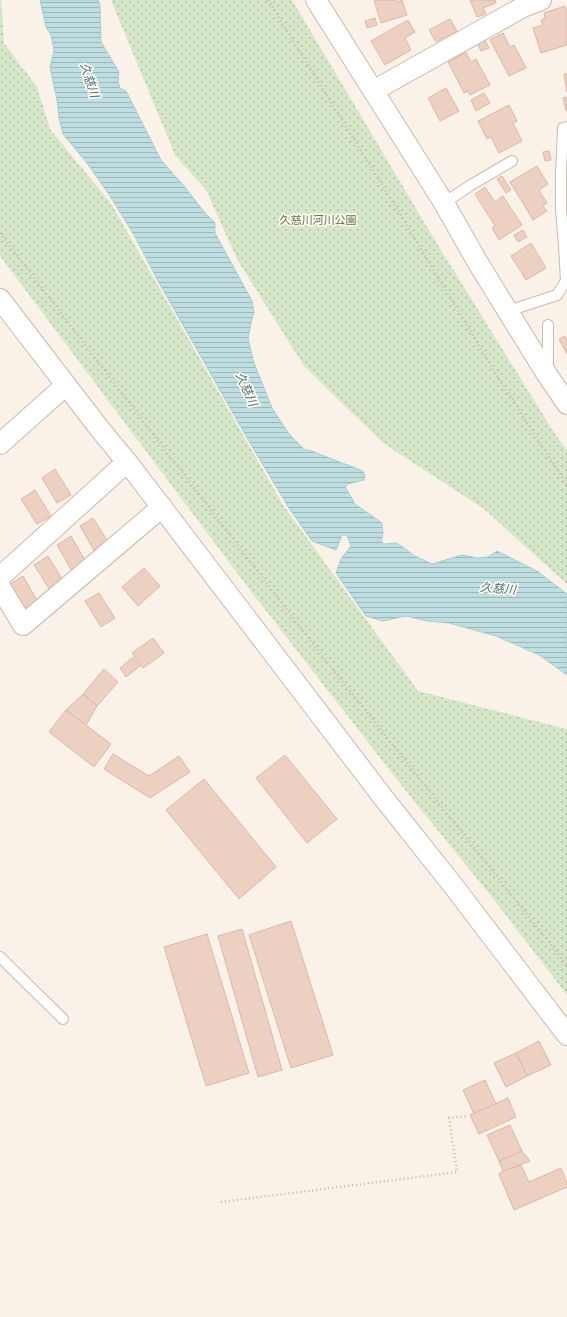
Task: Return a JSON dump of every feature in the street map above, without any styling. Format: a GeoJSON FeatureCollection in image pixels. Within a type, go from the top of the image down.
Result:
{"type":"FeatureCollection","features":[{"type":"Feature","properties":{"kind":"street"},"geometry":{"type":"LineString","coordinates":[[317,0],[444,203],[478,263],[548,377],[567,404]]}},
{"type":"Feature","properties":{"kind":"street"},"geometry":{"type":"LineString","coordinates":[[373,91],[522,4],[541,0]]}},
{"type":"Feature","properties":{"kind":"street"},"geometry":{"type":"LineString","coordinates":[[1,302],[162,507],[378,790],[460,894],[567,1036]]}},
{"type":"Feature","properties":{"kind":"street"},"geometry":{"type":"LineString","coordinates":[[0,444],[66,385]]}},
{"type":"Feature","properties":{"kind":"street"},"geometry":{"type":"LineString","coordinates":[[0,577],[127,462]]}},
{"type":"Feature","properties":{"kind":"street"},"geometry":{"type":"LineString","coordinates":[[0,587],[23,625],[162,507]]}},
{"type":"Feature","properties":{"kind":"lane"},"geometry":{"type":"LineString","coordinates":[[508,311],[557,295],[566,281],[561,210],[561,172],[563,128],[567,127]]}},
{"type":"Feature","properties":{"kind":"lane"},"geometry":{"type":"LineString","coordinates":[[444,203],[512,161]]}},
{"type":"Feature","properties":{"kind":"lane"},"geometry":{"type":"LineString","coordinates":[[548,325],[548,377]]}},
{"type":"Feature","properties":{"kind":"lane"},"geometry":{"type":"LineString","coordinates":[[0,957],[63,1018]]}},
{"type":"Feature","properties":{"kind":"path"},"geometry":{"type":"LineString","coordinates":[[268,0],[400,214],[499,379],[567,485]]}},
{"type":"Feature","properties":{"kind":"path"},"geometry":{"type":"LineString","coordinates":[[0,233],[316,648],[567,965]]}},
{"type":"Feature","properties":{"kind":"path"},"geometry":{"type":"LineString","coordinates":[[221,1202],[457,1172],[449,1118],[466,1116]]}},
{"type":"Feature","properties":{"kind":"green space"},"geometry":{"type":"Polygon","coordinates":[[[0,0],[4,43],[37,87],[50,129],[112,205],[283,505],[418,691],[567,729],[567,995],[492,897],[409,795],[250,590],[0,256],[0,0]]]}},
{"type":"Feature","properties":{"kind":"green space","name":"久慈川河川公園"},"geometry":{"type":"Polygon","coordinates":[[[111,0],[292,0],[436,242],[555,434],[567,450],[567,584],[484,509],[383,443],[304,366],[238,261],[206,190],[175,155],[111,0]]]}},
{"type":"Feature","properties":{"kind":"water","name":"久慈川"},"geometry":{"type":"Polygon","coordinates":[[[40,0],[98,0],[100,5],[101,42],[119,72],[118,81],[120,88],[126,91],[161,160],[215,223],[215,233],[252,301],[254,312],[248,339],[254,363],[272,408],[289,434],[305,450],[309,450],[363,471],[365,475],[364,480],[348,484],[345,487],[355,504],[382,523],[383,533],[381,541],[384,544],[397,543],[415,556],[432,564],[462,555],[477,558],[488,557],[497,551],[537,571],[567,594],[567,675],[539,655],[496,636],[449,623],[427,621],[406,616],[383,621],[366,616],[336,573],[341,559],[351,546],[347,535],[342,535],[336,550],[312,541],[289,508],[250,443],[158,281],[134,235],[110,196],[87,163],[63,134],[50,67],[54,50],[51,35],[46,27],[40,0]]]}},
{"type":"Feature","properties":{"kind":"building"},"geometry":{"type":"Polygon","coordinates":[[[374,0],[396,0],[397,2],[402,0],[407,15],[381,23],[374,0]]]}},
{"type":"Feature","properties":{"kind":"building"},"geometry":{"type":"Polygon","coordinates":[[[470,0],[495,0],[496,3],[483,8],[486,14],[477,17],[470,0]]]}},
{"type":"Feature","properties":{"kind":"building"},"geometry":{"type":"Polygon","coordinates":[[[565,6],[567,11],[567,45],[541,53],[533,28],[543,25],[541,20],[545,18],[544,13],[565,6]]]}},
{"type":"Feature","properties":{"kind":"building"},"geometry":{"type":"Polygon","coordinates":[[[375,18],[377,25],[367,28],[365,21],[375,18]]]}},
{"type":"Feature","properties":{"kind":"building"},"geometry":{"type":"Polygon","coordinates":[[[450,19],[457,31],[436,42],[429,30],[450,19]]]}},
{"type":"Feature","properties":{"kind":"building"},"geometry":{"type":"Polygon","coordinates":[[[408,20],[415,32],[405,38],[411,50],[385,65],[371,41],[408,20]]]}},
{"type":"Feature","properties":{"kind":"building"},"geometry":{"type":"Polygon","coordinates":[[[503,33],[510,47],[514,45],[526,68],[509,76],[490,40],[503,33]]]}},
{"type":"Feature","properties":{"kind":"building"},"geometry":{"type":"Polygon","coordinates":[[[485,40],[489,48],[481,51],[477,43],[485,40]]]}},
{"type":"Feature","properties":{"kind":"building"},"geometry":{"type":"Polygon","coordinates":[[[466,52],[471,62],[476,59],[490,85],[470,95],[468,91],[464,93],[448,62],[466,52]]]}},
{"type":"Feature","properties":{"kind":"building"},"geometry":{"type":"Polygon","coordinates":[[[564,74],[567,74],[567,92],[564,74]]]}},
{"type":"Feature","properties":{"kind":"building"},"geometry":{"type":"Polygon","coordinates":[[[446,88],[459,111],[440,121],[428,98],[446,88]]]}},
{"type":"Feature","properties":{"kind":"building"},"geometry":{"type":"Polygon","coordinates":[[[484,93],[490,103],[476,111],[471,100],[484,93]]]}},
{"type":"Feature","properties":{"kind":"building"},"geometry":{"type":"Polygon","coordinates":[[[567,97],[567,111],[566,111],[563,98],[567,97]]]}},
{"type":"Feature","properties":{"kind":"building"},"geometry":{"type":"Polygon","coordinates":[[[509,105],[517,121],[513,123],[522,141],[499,153],[491,137],[487,139],[478,121],[509,105]]]}},
{"type":"Feature","properties":{"kind":"building"},"geometry":{"type":"Polygon","coordinates":[[[549,151],[551,160],[545,161],[543,152],[549,151]]]}},
{"type":"Feature","properties":{"kind":"building"},"geometry":{"type":"Polygon","coordinates":[[[537,166],[548,184],[539,190],[547,203],[543,206],[547,211],[533,220],[510,182],[537,166]]]}},
{"type":"Feature","properties":{"kind":"building"},"geometry":{"type":"Polygon","coordinates":[[[502,176],[511,190],[506,193],[497,179],[502,176]]]}},
{"type":"Feature","properties":{"kind":"building"},"geometry":{"type":"Polygon","coordinates":[[[485,187],[495,202],[503,196],[522,225],[499,240],[492,228],[495,226],[475,194],[485,187]]]}},
{"type":"Feature","properties":{"kind":"building"},"geometry":{"type":"Polygon","coordinates":[[[523,230],[527,237],[518,242],[514,235],[523,230]]]}},
{"type":"Feature","properties":{"kind":"building"},"geometry":{"type":"Polygon","coordinates":[[[531,243],[546,268],[526,280],[511,256],[531,243]]]}},
{"type":"Feature","properties":{"kind":"building"},"geometry":{"type":"Polygon","coordinates":[[[565,336],[567,341],[567,354],[559,339],[565,336]]]}},
{"type":"Feature","properties":{"kind":"building"},"geometry":{"type":"Polygon","coordinates":[[[55,469],[71,495],[57,503],[42,478],[55,469]]]}},
{"type":"Feature","properties":{"kind":"building"},"geometry":{"type":"Polygon","coordinates":[[[35,490],[51,516],[37,524],[21,499],[35,490]]]}},
{"type":"Feature","properties":{"kind":"building"},"geometry":{"type":"Polygon","coordinates":[[[93,518],[109,543],[95,552],[80,526],[93,518]]]}},
{"type":"Feature","properties":{"kind":"building"},"geometry":{"type":"Polygon","coordinates":[[[71,536],[86,562],[72,571],[57,545],[71,536]]]}},
{"type":"Feature","properties":{"kind":"building"},"geometry":{"type":"Polygon","coordinates":[[[48,556],[64,582],[50,590],[34,565],[48,556]]]}},
{"type":"Feature","properties":{"kind":"building"},"geometry":{"type":"Polygon","coordinates":[[[144,568],[160,586],[138,606],[122,587],[144,568]]]}},
{"type":"Feature","properties":{"kind":"building"},"geometry":{"type":"Polygon","coordinates":[[[23,576],[38,602],[25,611],[9,585],[23,576]]]}},
{"type":"Feature","properties":{"kind":"building"},"geometry":{"type":"Polygon","coordinates":[[[99,593],[115,618],[101,627],[85,601],[99,593]]]}},
{"type":"Feature","properties":{"kind":"building"},"geometry":{"type":"Polygon","coordinates":[[[153,638],[164,653],[143,668],[132,653],[153,638]]]}},
{"type":"Feature","properties":{"kind":"building"},"geometry":{"type":"Polygon","coordinates":[[[133,657],[140,666],[126,677],[120,668],[133,657]]]}},
{"type":"Feature","properties":{"kind":"building"},"geometry":{"type":"Polygon","coordinates":[[[104,669],[118,682],[97,706],[83,694],[104,669]]]}},
{"type":"Feature","properties":{"kind":"building"},"geometry":{"type":"Polygon","coordinates":[[[83,694],[97,706],[86,725],[66,710],[83,694]]]}},
{"type":"Feature","properties":{"kind":"building"},"geometry":{"type":"Polygon","coordinates":[[[66,710],[111,744],[94,767],[49,732],[66,710]]]}},
{"type":"Feature","properties":{"kind":"building"},"geometry":{"type":"Polygon","coordinates":[[[113,754],[149,776],[179,756],[190,772],[150,798],[104,769],[113,754]]]}},
{"type":"Feature","properties":{"kind":"building"},"geometry":{"type":"Polygon","coordinates":[[[285,755],[337,819],[307,843],[256,778],[285,755]]]}},
{"type":"Feature","properties":{"kind":"building"},"geometry":{"type":"Polygon","coordinates":[[[204,779],[276,867],[239,899],[166,810],[204,779]]]}},
{"type":"Feature","properties":{"kind":"building"},"geometry":{"type":"Polygon","coordinates":[[[291,921],[333,1055],[291,1068],[249,935],[291,921]]]}},
{"type":"Feature","properties":{"kind":"building"},"geometry":{"type":"Polygon","coordinates":[[[242,929],[282,1070],[258,1077],[218,936],[242,929]]]}},
{"type":"Feature","properties":{"kind":"building"},"geometry":{"type":"Polygon","coordinates":[[[207,934],[249,1073],[206,1086],[164,947],[207,934]]]}},
{"type":"Feature","properties":{"kind":"building"},"geometry":{"type":"Polygon","coordinates":[[[539,1041],[551,1065],[527,1076],[516,1053],[539,1041]]]}},
{"type":"Feature","properties":{"kind":"building"},"geometry":{"type":"Polygon","coordinates":[[[516,1053],[527,1076],[506,1087],[494,1063],[516,1053]]]}},
{"type":"Feature","properties":{"kind":"building"},"geometry":{"type":"Polygon","coordinates":[[[485,1080],[496,1104],[474,1114],[463,1090],[485,1080]]]}},
{"type":"Feature","properties":{"kind":"building"},"geometry":{"type":"Polygon","coordinates":[[[508,1098],[516,1117],[479,1134],[470,1115],[508,1098]]]}},
{"type":"Feature","properties":{"kind":"building"},"geometry":{"type":"Polygon","coordinates":[[[510,1125],[522,1151],[499,1161],[487,1135],[510,1125]]]}},
{"type":"Feature","properties":{"kind":"building"},"geometry":{"type":"Polygon","coordinates":[[[522,1151],[530,1161],[503,1171],[499,1161],[522,1151]]]}},
{"type":"Feature","properties":{"kind":"building"},"geometry":{"type":"Polygon","coordinates":[[[521,1165],[529,1182],[561,1168],[567,1183],[567,1187],[514,1210],[499,1174],[503,1171],[521,1165]]]}}]}
